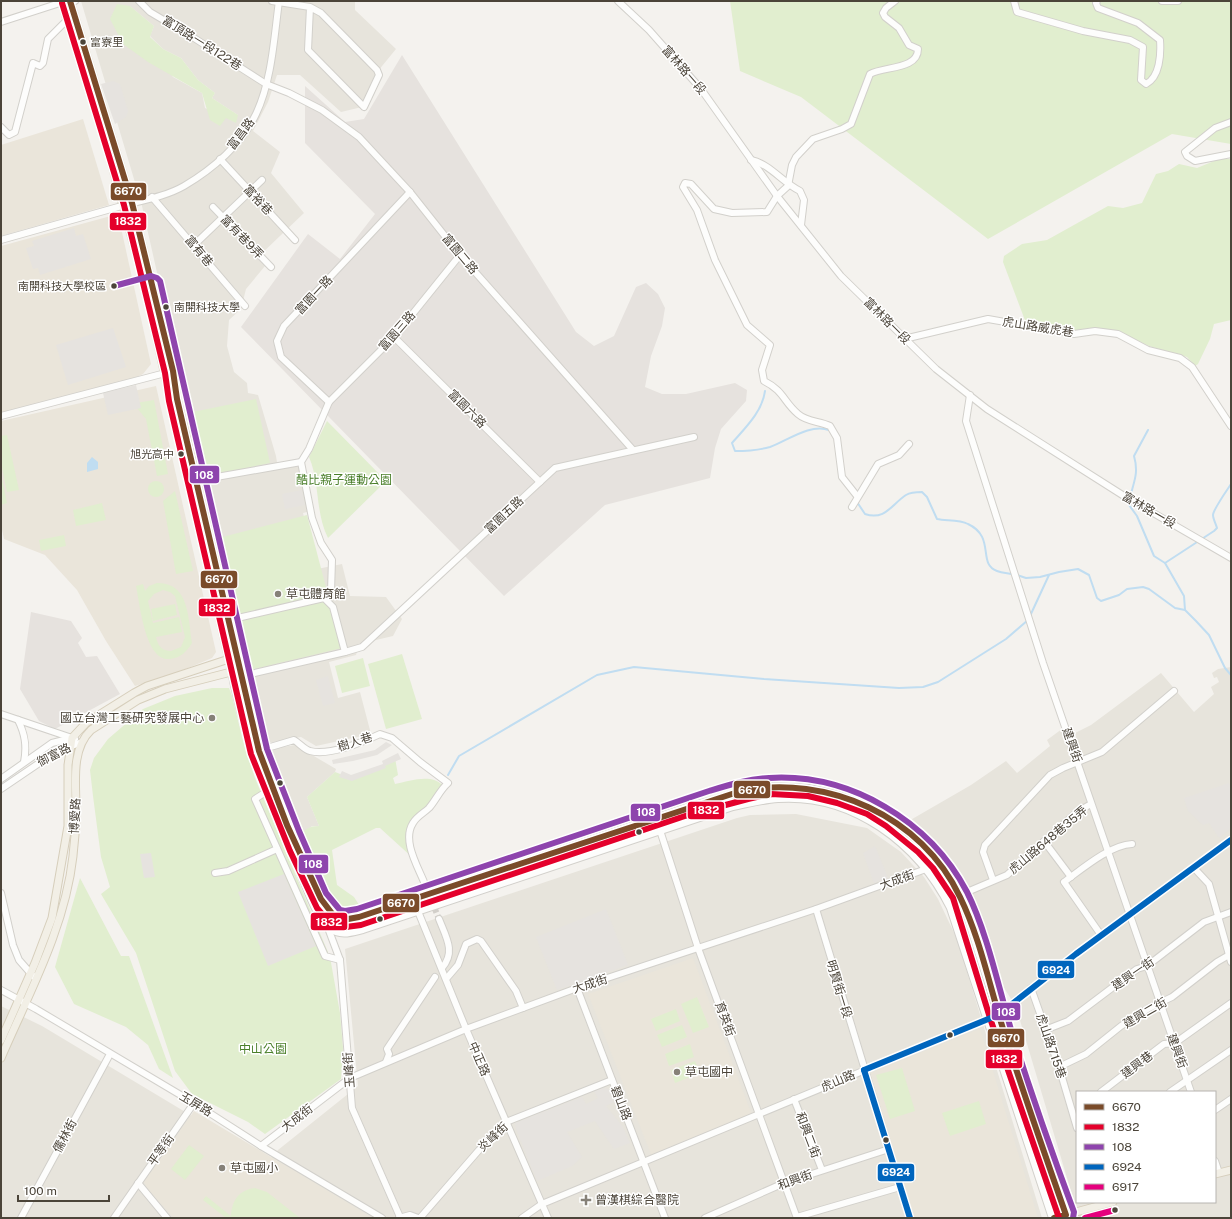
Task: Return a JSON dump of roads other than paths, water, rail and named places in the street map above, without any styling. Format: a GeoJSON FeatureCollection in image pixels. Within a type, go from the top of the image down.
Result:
{"type":"FeatureCollection","features":[{"type":"Feature","properties":{"kind":"main road"},"geometry":{"type":"LineString","coordinates":[[68,2],[66,20],[74,39],[124,206],[166,373],[229,660]]}},
{"type":"Feature","properties":{"kind":"main road"},"geometry":{"type":"LineString","coordinates":[[68,2],[132,203],[173,371],[177,399],[198,480],[242,676]]}},
{"type":"Feature","properties":{"kind":"main road","name":"博愛路"},"geometry":{"type":"LineString","coordinates":[[1,1040],[31,972],[52,918],[63,862],[68,826],[68,766],[72,738],[86,723],[147,686],[237,657]]}},
{"type":"Feature","properties":{"kind":"main road"},"geometry":{"type":"LineString","coordinates":[[231,672],[242,676]]}},
{"type":"Feature","properties":{"kind":"main road","name":"博愛路"},"geometry":{"type":"LineString","coordinates":[[1,1058],[35,981],[60,918],[72,864],[76,823],[76,767],[82,742],[91,730],[144,697],[180,685],[231,672]]}},
{"type":"Feature","properties":{"kind":"main road"},"geometry":{"type":"LineString","coordinates":[[1217,1173],[1231,1170]]}},
{"type":"Feature","properties":{"kind":"main road"},"geometry":{"type":"LineString","coordinates":[[1053,1218],[1066,1217],[1110,1203]]}},
{"type":"Feature","properties":{"kind":"street","name":"富頂路一段122巷"},"geometry":{"type":"LineString","coordinates":[[139,1],[150,12],[266,84]]}},
{"type":"Feature","properties":{"kind":"street"},"geometry":{"type":"LineString","coordinates":[[272,1],[310,7],[321,13],[377,70],[379,75],[364,108],[308,50],[310,7]]}},
{"type":"Feature","properties":{"kind":"street","name":"富林路一段"},"geometry":{"type":"LineString","coordinates":[[618,1],[649,30],[701,89],[777,196],[842,276],[936,369],[987,408],[1124,496],[1231,558]]}},
{"type":"Feature","properties":{"kind":"street"},"geometry":{"type":"LineString","coordinates":[[895,1],[886,8],[883,13],[885,17],[899,28],[909,45],[918,49],[916,57],[904,66],[884,68],[870,74],[851,124],[842,129],[814,139],[796,157],[792,165],[788,186],[777,196],[767,212],[732,213],[714,209],[691,184],[685,183],[682,187],[697,210],[715,260],[747,325],[770,345],[762,370],[764,381],[782,393],[798,414],[808,421],[830,426],[837,438],[842,477],[855,501],[878,464],[898,455],[909,444]]}},
{"type":"Feature","properties":{"kind":"street"},"geometry":{"type":"LineString","coordinates":[[1014,1],[1017,12],[1083,31],[1130,40],[1143,47],[1141,80],[1146,84],[1152,82],[1157,70],[1160,40],[1138,23],[1098,8],[1096,3],[1097,1]]}},
{"type":"Feature","properties":{"kind":"street"},"geometry":{"type":"LineString","coordinates":[[1162,1],[1178,1]]}},
{"type":"Feature","properties":{"kind":"street"},"geometry":{"type":"LineString","coordinates":[[1,22],[68,2]]}},
{"type":"Feature","properties":{"kind":"street","name":"富昌路"},"geometry":{"type":"LineString","coordinates":[[1,240],[124,206],[183,187],[205,173],[246,133],[257,113],[266,84],[279,2]]}},
{"type":"Feature","properties":{"kind":"street"},"geometry":{"type":"LineString","coordinates":[[1,127],[9,135],[15,132],[33,63],[40,66],[43,63],[48,39],[66,20]]}},
{"type":"Feature","properties":{"kind":"street","name":"富園二路"},"geometry":{"type":"LineString","coordinates":[[266,84],[289,93],[341,123],[359,137],[410,192],[460,255],[633,450]]}},
{"type":"Feature","properties":{"kind":"street"},"geometry":{"type":"LineString","coordinates":[[1231,122],[1215,128],[1185,152],[1187,156],[1194,161],[1231,154]]}},
{"type":"Feature","properties":{"kind":"street","name":"富裕巷"},"geometry":{"type":"LineString","coordinates":[[220,159],[295,240]]}},
{"type":"Feature","properties":{"kind":"street"},"geometry":{"type":"LineString","coordinates":[[751,160],[762,162],[788,186],[800,191],[804,200],[801,226]]}},
{"type":"Feature","properties":{"kind":"street"},"geometry":{"type":"LineString","coordinates":[[194,245],[262,180]]}},
{"type":"Feature","properties":{"kind":"street","name":"富園一路"},"geometry":{"type":"LineString","coordinates":[[329,402],[281,357],[278,341],[284,326],[410,192]]}},
{"type":"Feature","properties":{"kind":"street","name":"富有巷"},"geometry":{"type":"LineString","coordinates":[[152,197],[245,306]]}},
{"type":"Feature","properties":{"kind":"street","name":"富有巷9弄"},"geometry":{"type":"LineString","coordinates":[[213,207],[271,267]]}},
{"type":"Feature","properties":{"kind":"street","name":"富園三路"},"geometry":{"type":"LineString","coordinates":[[329,402],[394,337],[460,255]]}},
{"type":"Feature","properties":{"kind":"street","name":"虎山路威虎巷"},"geometry":{"type":"LineString","coordinates":[[904,339],[988,319],[1074,334],[1094,331],[1118,334],[1148,350],[1180,358],[1192,367],[1231,426]]}},
{"type":"Feature","properties":{"kind":"street","name":"富園六路"},"geometry":{"type":"LineString","coordinates":[[394,337],[540,482]]}},
{"type":"Feature","properties":{"kind":"street"},"geometry":{"type":"LineString","coordinates":[[1,416],[173,371]]}},
{"type":"Feature","properties":{"kind":"street","name":"建興街"},"geometry":{"type":"LineString","coordinates":[[970,395],[966,421],[1014,574],[1146,966],[1175,1043],[1191,1091]]}},
{"type":"Feature","properties":{"kind":"street"},"geometry":{"type":"LineString","coordinates":[[189,482],[301,462],[310,449],[329,402]]}},
{"type":"Feature","properties":{"kind":"street","name":"富園五路"},"geometry":{"type":"LineString","coordinates":[[242,676],[362,647],[555,468],[694,437]]}},
{"type":"Feature","properties":{"kind":"street"},"geometry":{"type":"LineString","coordinates":[[229,620],[324,598],[330,591],[332,560],[322,543],[312,518],[301,462]]}},
{"type":"Feature","properties":{"kind":"street"},"geometry":{"type":"LineString","coordinates":[[324,598],[333,607],[345,652]]}},
{"type":"Feature","properties":{"kind":"street"},"geometry":{"type":"LineString","coordinates":[[229,660],[252,752],[266,791],[315,907],[328,928],[342,935],[733,807],[755,802],[778,799],[817,802],[848,810],[877,825],[900,843],[926,869],[940,888],[950,908],[1053,1218]]}},
{"type":"Feature","properties":{"kind":"street"},"geometry":{"type":"LineString","coordinates":[[242,676],[259,751],[273,790],[309,876],[321,899],[334,916],[343,920],[359,918],[686,807],[746,790],[770,786],[810,788],[839,795],[870,806],[905,830],[939,863],[960,895],[1066,1217]]}},
{"type":"Feature","properties":{"kind":"street"},"geometry":{"type":"LineString","coordinates":[[994,880],[983,852],[985,845],[1050,775],[1078,761],[1102,752],[1174,691]]}},
{"type":"Feature","properties":{"kind":"street"},"geometry":{"type":"LineString","coordinates":[[1,714],[82,742]]}},
{"type":"Feature","properties":{"kind":"street"},"geometry":{"type":"LineString","coordinates":[[18,720],[25,735],[26,745],[22,763]]}},
{"type":"Feature","properties":{"kind":"street","name":"樹人巷"},"geometry":{"type":"LineString","coordinates":[[252,752],[294,740],[309,751],[321,752],[358,743],[380,734],[392,738],[448,783],[441,790],[429,808],[413,822],[409,834],[414,857],[424,882]]}},
{"type":"Feature","properties":{"kind":"street","name":"御富路"},"geometry":{"type":"LineString","coordinates":[[1,779],[22,763],[52,744],[72,738]]}},
{"type":"Feature","properties":{"kind":"street","name":"御富路"},"geometry":{"type":"LineString","coordinates":[[1,789],[54,753],[82,742]]}},
{"type":"Feature","properties":{"kind":"street"},"geometry":{"type":"LineString","coordinates":[[273,790],[266,791],[255,799],[325,956],[340,960]]}},
{"type":"Feature","properties":{"kind":"street","name":"虎山路648巷35弄"},"geometry":{"type":"LineString","coordinates":[[960,895],[1007,874],[1077,812],[1091,804]]}},
{"type":"Feature","properties":{"kind":"street","name":"育英街"},"geometry":{"type":"LineString","coordinates":[[656,818],[698,948],[797,1218]]}},
{"type":"Feature","properties":{"kind":"street","name":"虎山路"},"geometry":{"type":"LineString","coordinates":[[522,1218],[542,1204],[998,1014],[1101,935],[1231,840]]}},
{"type":"Feature","properties":{"kind":"street"},"geometry":{"type":"LineString","coordinates":[[1044,841],[1072,877]]}},
{"type":"Feature","properties":{"kind":"street"},"geometry":{"type":"LineString","coordinates":[[1101,935],[1064,882],[1108,852],[1125,844],[1132,844]]}},
{"type":"Feature","properties":{"kind":"street"},"geometry":{"type":"LineString","coordinates":[[215,873],[228,871],[277,849]]}},
{"type":"Feature","properties":{"kind":"street","name":"大成街"},"geometry":{"type":"LineString","coordinates":[[261,1146],[350,1078],[386,1062],[466,1029],[577,988],[816,909],[939,863]]}},
{"type":"Feature","properties":{"kind":"street"},"geometry":{"type":"LineString","coordinates":[[1194,868],[1209,884],[1231,962]]}},
{"type":"Feature","properties":{"kind":"street"},"geometry":{"type":"LineString","coordinates":[[1,893],[13,945],[19,960],[31,972],[35,981]]}},
{"type":"Feature","properties":{"kind":"street","name":"中正路"},"geometry":{"type":"LineString","coordinates":[[413,899],[466,1029],[548,1218]]}},
{"type":"Feature","properties":{"kind":"street","name":"明賢街一段"},"geometry":{"type":"LineString","coordinates":[[816,909],[910,1218]]}},
{"type":"Feature","properties":{"kind":"street","name":"建興一街"},"geometry":{"type":"LineString","coordinates":[[1045,1030],[1068,1021],[1137,969],[1146,966],[1204,922],[1231,912]]}},
{"type":"Feature","properties":{"kind":"street"},"geometry":{"type":"LineString","coordinates":[[328,928],[334,916]]}},
{"type":"Feature","properties":{"kind":"street"},"geometry":{"type":"LineString","coordinates":[[439,919],[450,947],[448,960],[442,968]]}},
{"type":"Feature","properties":{"kind":"street","name":"玉峰街"},"geometry":{"type":"LineString","coordinates":[[328,928],[340,960],[352,1108],[399,1218]]}},
{"type":"Feature","properties":{"kind":"street"},"geometry":{"type":"LineString","coordinates":[[446,979],[458,965],[466,944],[477,939],[481,940],[516,991],[523,1008]]}},
{"type":"Feature","properties":{"kind":"street","name":"建興二街"},"geometry":{"type":"LineString","coordinates":[[1059,1067],[1086,1054],[1121,1026],[1149,1008],[1172,997],[1217,962],[1229,955]]}},
{"type":"Feature","properties":{"kind":"street"},"geometry":{"type":"LineString","coordinates":[[386,1062],[389,1054],[387,1049],[435,977]]}},
{"type":"Feature","properties":{"kind":"street","name":"碧山路"},"geometry":{"type":"LineString","coordinates":[[577,988],[665,1218]]}},
{"type":"Feature","properties":{"kind":"street","name":"虎山路715巷"},"geometry":{"type":"LineString","coordinates":[[1031,988],[1045,1030],[1074,1106],[1076,1121]]}},
{"type":"Feature","properties":{"kind":"street","name":"玉屏路"},"geometry":{"type":"LineString","coordinates":[[1,990],[194,1103],[261,1146],[382,1218]]}},
{"type":"Feature","properties":{"kind":"street","name":"建興巷"},"geometry":{"type":"LineString","coordinates":[[1102,1091],[1164,1044],[1175,1043],[1231,1003]]}},
{"type":"Feature","properties":{"kind":"street"},"geometry":{"type":"LineString","coordinates":[[1171,1091],[1231,1050]]}},
{"type":"Feature","properties":{"kind":"street","name":"儒林街"},"geometry":{"type":"LineString","coordinates":[[21,1218],[110,1054]]}},
{"type":"Feature","properties":{"kind":"street","name":"炎峰街"},"geometry":{"type":"LineString","coordinates":[[419,1218],[479,1150],[506,1122],[612,1080]]}},
{"type":"Feature","properties":{"kind":"street","name":"和興二街"},"geometry":{"type":"LineString","coordinates":[[794,1099],[822,1170]]}},
{"type":"Feature","properties":{"kind":"street"},"geometry":{"type":"LineString","coordinates":[[1216,1109],[1231,1099]]}},
{"type":"Feature","properties":{"kind":"street","name":"平等街"},"geometry":{"type":"LineString","coordinates":[[114,1218],[194,1103]]}},
{"type":"Feature","properties":{"kind":"street","name":"和興街"},"geometry":{"type":"LineString","coordinates":[[705,1218],[784,1183],[888,1149]]}},
{"type":"Feature","properties":{"kind":"street"},"geometry":{"type":"LineString","coordinates":[[138,1183],[167,1218]]}},
{"type":"Feature","properties":{"kind":"street"},"geometry":{"type":"LineString","coordinates":[[797,1218],[900,1186]]}},
{"type":"Feature","properties":{"kind":"street"},"geometry":{"type":"LineString","coordinates":[[399,1218],[410,1215],[419,1218]]}},
{"type":"Feature","properties":{"kind":"water"},"geometry":{"type":"Polygon","coordinates":[[[92,457],[98,462],[98,469],[87,472],[87,463],[92,457]]]}},
{"type":"Feature","properties":{"kind":"waterway"},"geometry":{"type":"LineString","coordinates":[[765,391],[761,406],[748,425],[732,443],[735,451],[770,447],[814,429],[822,428],[829,430]]}},
{"type":"Feature","properties":{"kind":"waterway"},"geometry":{"type":"LineString","coordinates":[[1148,430],[1134,456],[1136,463],[1136,475],[1129,505],[1137,516],[1154,556],[1165,563],[1184,596],[1185,610]]}},
{"type":"Feature","properties":{"kind":"waterway"},"geometry":{"type":"LineString","coordinates":[[1165,563],[1217,528],[1213,515],[1220,500],[1231,484]]}},
{"type":"Feature","properties":{"kind":"waterway"},"geometry":{"type":"LineString","coordinates":[[857,502],[865,514],[872,516],[888,510],[906,495],[922,492],[927,497],[937,519],[961,521],[976,529],[982,536],[986,556],[991,568],[999,572],[1012,574]]}},
{"type":"Feature","properties":{"kind":"waterway"},"geometry":{"type":"LineString","coordinates":[[1017,575],[1026,578],[1040,577],[1078,569],[1089,575],[1097,598],[1101,601],[1119,595],[1127,589],[1143,587],[1149,589],[1175,608],[1185,610],[1196,621],[1209,635],[1225,668],[1231,675]]}},
{"type":"Feature","properties":{"kind":"waterway"},"geometry":{"type":"LineString","coordinates":[[1030,616],[1049,575]]}},
{"type":"Feature","properties":{"kind":"waterway"},"geometry":{"type":"LineString","coordinates":[[448,775],[459,756],[597,675],[634,667],[764,679],[899,688],[923,687],[938,682],[1006,639],[1028,620]]}},
{"type":"Feature","properties":{"kind":"tunnel"},"geometry":{"type":"LineString","coordinates":[[424,882],[439,919]]}},
{"type":"Feature","properties":{"kind":"place","name":"富寮里"},"geometry":{"type":"Point","coordinates":[83,42]}},
{"type":"Feature","properties":{"kind":"place","name":"南開科技大學校區"},"geometry":{"type":"Point","coordinates":[114,286]}},
{"type":"Feature","properties":{"kind":"place","name":"南開科技大學"},"geometry":{"type":"Point","coordinates":[166,307]}},
{"type":"Feature","properties":{"kind":"place","name":"旭光高中"},"geometry":{"type":"Point","coordinates":[181,454]}},
{"type":"Feature","properties":{"kind":"place","name":"草屯體育館"},"geometry":{"type":"Point","coordinates":[278,594]}},
{"type":"Feature","properties":{"kind":"place","name":"國立台灣工藝研究發展中心"},"geometry":{"type":"Point","coordinates":[212,718]}},
{"type":"Feature","properties":{"kind":"place","name":"草屯國中"},"geometry":{"type":"Point","coordinates":[677,1072]}},
{"type":"Feature","properties":{"kind":"place","name":"草屯國小"},"geometry":{"type":"Point","coordinates":[222,1168]}},
{"type":"Feature","properties":{"kind":"place","name":"曾漢棋綜合醫院"},"geometry":{"type":"Point","coordinates":[586,1200]}},
{"type":"Feature","properties":{"kind":"park label","name":"酷比親子運動公園"},"geometry":{"type":"Point","coordinates":[344,480]}},
{"type":"Feature","properties":{"kind":"park label","name":"中山公園"},"geometry":{"type":"Point","coordinates":[263,1049]}}]}
